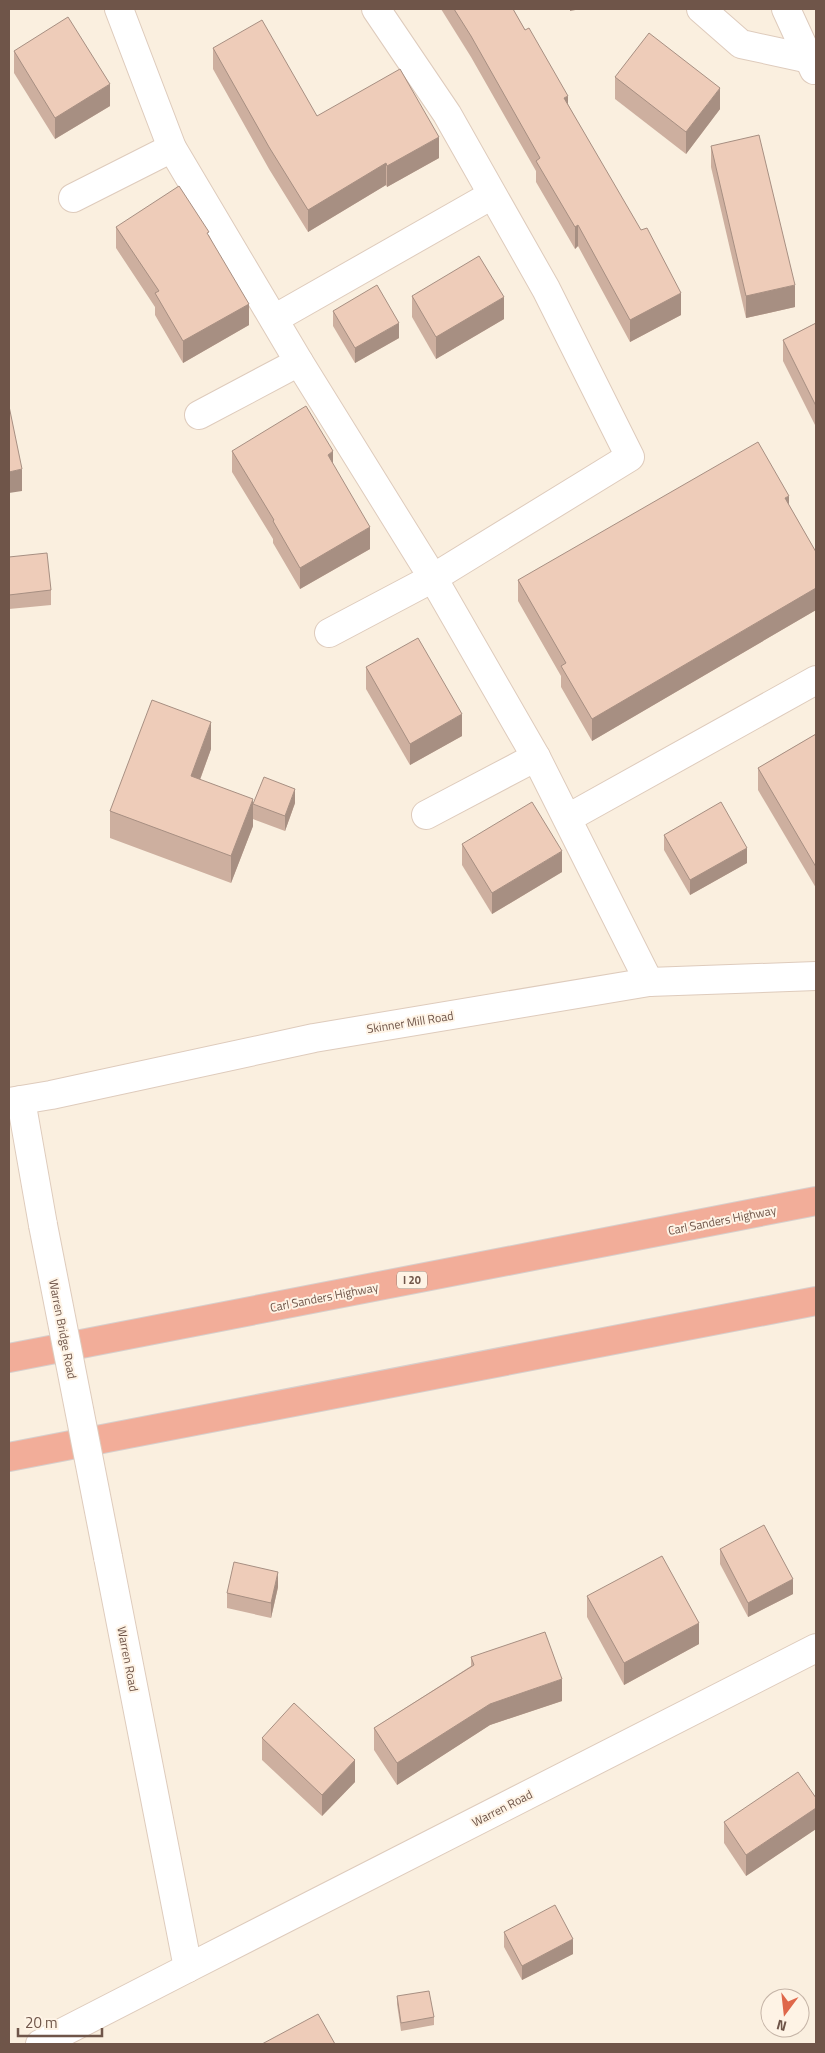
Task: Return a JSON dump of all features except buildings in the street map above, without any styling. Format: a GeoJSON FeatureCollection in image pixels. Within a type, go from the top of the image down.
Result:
{"type":"FeatureCollection","features":[{"type":"Feature","properties":{"kind":"highway","name":"Carl Sanders Highway"},"geometry":{"type":"LineString","coordinates":[[9,1358],[816,1201]]}},
{"type":"Feature","properties":{"kind":"highway"},"geometry":{"type":"LineString","coordinates":[[9,1457],[816,1301]]}},
{"type":"Feature","properties":{"kind":"street"},"geometry":{"type":"LineString","coordinates":[[119,9],[172,148],[299,362],[433,578],[536,758],[568,818],[649,982]]}},
{"type":"Feature","properties":{"kind":"street"},"geometry":{"type":"LineString","coordinates":[[329,633],[433,578],[630,458],[546,289],[447,114],[376,9]]}},
{"type":"Feature","properties":{"kind":"street"},"geometry":{"type":"LineString","coordinates":[[701,9],[740,44],[813,67]]}},
{"type":"Feature","properties":{"kind":"street"},"geometry":{"type":"LineString","coordinates":[[786,9],[813,67]]}},
{"type":"Feature","properties":{"kind":"street"},"geometry":{"type":"LineString","coordinates":[[73,198],[172,148]]}},
{"type":"Feature","properties":{"kind":"street"},"geometry":{"type":"LineString","coordinates":[[274,319],[492,195]]}},
{"type":"Feature","properties":{"kind":"street"},"geometry":{"type":"LineString","coordinates":[[199,415],[299,362]]}},
{"type":"Feature","properties":{"kind":"street"},"geometry":{"type":"LineString","coordinates":[[568,818],[816,680]]}},
{"type":"Feature","properties":{"kind":"street"},"geometry":{"type":"LineString","coordinates":[[426,815],[536,758]]}},
{"type":"Feature","properties":{"kind":"street","name":"Skinner Mill Road"},"geometry":{"type":"LineString","coordinates":[[15,1101],[51,1095],[314,1038],[649,982],[816,976]]}},
{"type":"Feature","properties":{"kind":"street","name":"Warren Bridge Road"},"geometry":{"type":"LineString","coordinates":[[15,1101],[43,1225],[108,1557]]}},
{"type":"Feature","properties":{"kind":"street","name":"Warren Road"},"geometry":{"type":"LineString","coordinates":[[108,1557],[188,1968]]}},
{"type":"Feature","properties":{"kind":"street","name":"Warren Road"},"geometry":{"type":"LineString","coordinates":[[40,2044],[816,1648]]}}]}
